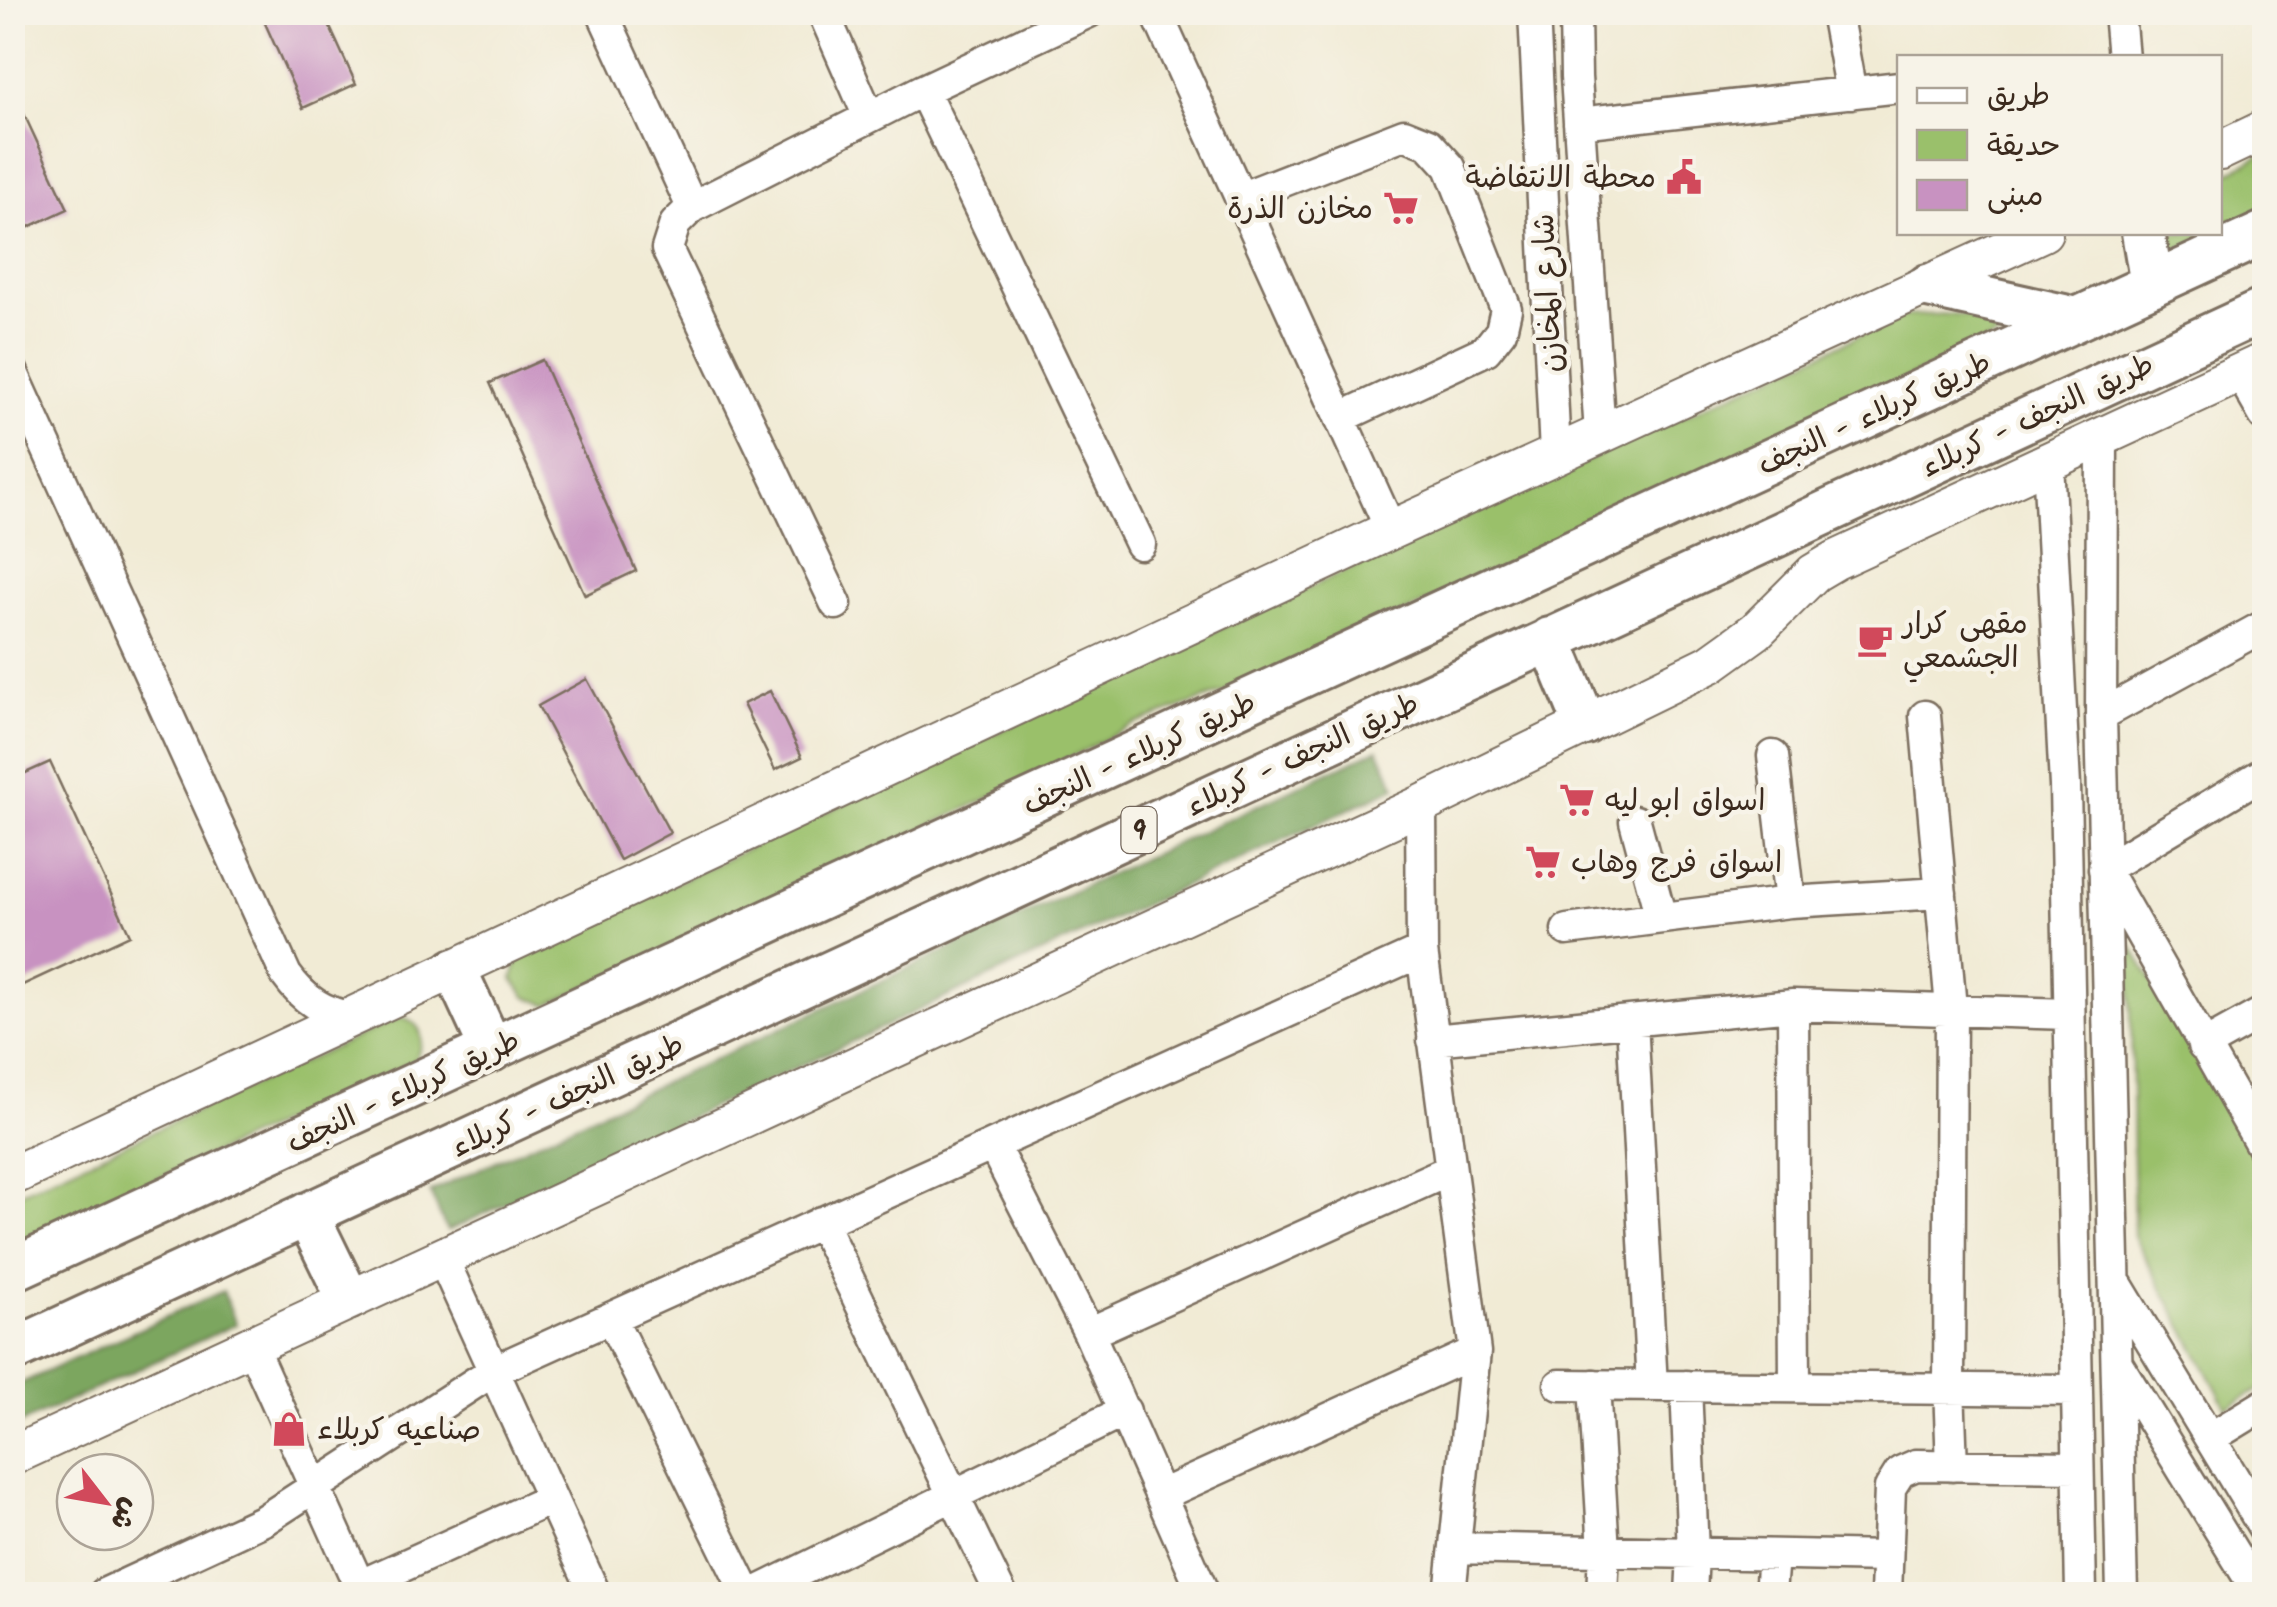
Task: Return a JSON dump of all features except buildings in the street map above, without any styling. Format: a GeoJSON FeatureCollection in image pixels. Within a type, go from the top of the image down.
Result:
{"type":"FeatureCollection","features":[{"type":"Feature","properties":{"kind":"highway","name":"طريق كربلاء - النجف"},"geometry":{"type":"LineString","coordinates":[[12,1270],[2264,233]]}},
{"type":"Feature","properties":{"kind":"highway"},"geometry":{"type":"LineString","coordinates":[[2144,235],[2152,285]]}},
{"type":"Feature","properties":{"kind":"highway"},"geometry":{"type":"LineString","coordinates":[[1928,286],[2077,319]]}},
{"type":"Feature","properties":{"kind":"highway","name":"طريق النجف - كربلاء"},"geometry":{"type":"LineString","coordinates":[[12,1351],[2264,310]]}},
{"type":"Feature","properties":{"kind":"highway"},"geometry":{"type":"LineString","coordinates":[[1550,639],[1585,723]]}},
{"type":"Feature","properties":{"kind":"highway"},"geometry":{"type":"LineString","coordinates":[[1173,736],[1164,742],[1154,760],[1156,780],[1168,796],[1198,802]]}},
{"type":"Feature","properties":{"kind":"highway"},"geometry":{"type":"LineString","coordinates":[[1060,790],[1083,789],[1102,803],[1107,814],[1105,838],[1088,855]]}},
{"type":"Feature","properties":{"kind":"highway"},"geometry":{"type":"LineString","coordinates":[[456,970],[492,1050]]}},
{"type":"Feature","properties":{"kind":"highway"},"geometry":{"type":"LineString","coordinates":[[307,1214],[348,1298]]}},
{"type":"Feature","properties":{"kind":"main road"},"geometry":{"type":"LineString","coordinates":[[2222,150],[2264,130]]}},
{"type":"Feature","properties":{"kind":"main road"},"geometry":{"type":"LineString","coordinates":[[12,1176],[1391,530],[2037,235]]}},
{"type":"Feature","properties":{"kind":"main road"},"geometry":{"type":"LineString","coordinates":[[12,1456],[1420,805],[1649,695],[1733,649],[1814,573],[1836,560],[2252,367]]}},
{"type":"Feature","properties":{"kind":"street"},"geometry":{"type":"LineString","coordinates":[[602,12],[692,207]]}},
{"type":"Feature","properties":{"kind":"street"},"geometry":{"type":"LineString","coordinates":[[823,12],[869,117]]}},
{"type":"Feature","properties":{"kind":"street"},"geometry":{"type":"LineString","coordinates":[[836,604],[668,249],[674,224],[692,207],[922,90],[1089,12]]}},
{"type":"Feature","properties":{"kind":"street"},"geometry":{"type":"LineString","coordinates":[[1156,12],[1391,530]]}},
{"type":"Feature","properties":{"kind":"street","name":"شارع المخازن"},"geometry":{"type":"LineString","coordinates":[[1534,12],[1555,454]]}},
{"type":"Feature","properties":{"kind":"street","name":"شارع المخازن"},"geometry":{"type":"LineString","coordinates":[[1575,12],[1600,434]]}},
{"type":"Feature","properties":{"kind":"street"},"geometry":{"type":"LineString","coordinates":[[1836,12],[1851,92]]}},
{"type":"Feature","properties":{"kind":"street"},"geometry":{"type":"LineString","coordinates":[[2120,12],[2124,55]]}},
{"type":"Feature","properties":{"kind":"street"},"geometry":{"type":"LineString","coordinates":[[1579,123],[1897,87]]}},
{"type":"Feature","properties":{"kind":"street"},"geometry":{"type":"LineString","coordinates":[[922,90],[1140,544]]}},
{"type":"Feature","properties":{"kind":"street"},"geometry":{"type":"LineString","coordinates":[[1240,198],[1404,134],[1429,144],[1450,166],[1506,308],[1501,330],[1486,350],[1340,418]]}},
{"type":"Feature","properties":{"kind":"street"},"geometry":{"type":"LineString","coordinates":[[1544,231],[1570,239],[1586,229]]}},
{"type":"Feature","properties":{"kind":"street"},"geometry":{"type":"LineString","coordinates":[[1546,276],[1564,266],[1589,274]]}},
{"type":"Feature","properties":{"kind":"street"},"geometry":{"type":"LineString","coordinates":[[2252,367],[2264,414]]}},
{"type":"Feature","properties":{"kind":"street"},"geometry":{"type":"LineString","coordinates":[[12,372],[286,975],[296,989],[322,1009],[354,1018]]}},
{"type":"Feature","properties":{"kind":"street"},"geometry":{"type":"LineString","coordinates":[[2102,437],[2101,715],[2122,1594]]}},
{"type":"Feature","properties":{"kind":"street"},"geometry":{"type":"LineString","coordinates":[[2048,462],[2065,786],[2081,1594]]}},
{"type":"Feature","properties":{"kind":"street"},"geometry":{"type":"LineString","coordinates":[[2101,715],[2264,626]]}},
{"type":"Feature","properties":{"kind":"street"},"geometry":{"type":"LineString","coordinates":[[1925,716],[1951,1008],[1952,1466]]}},
{"type":"Feature","properties":{"kind":"street"},"geometry":{"type":"LineString","coordinates":[[1773,756],[1790,902]]}},
{"type":"Feature","properties":{"kind":"street"},"geometry":{"type":"LineString","coordinates":[[2104,869],[2264,773]]}},
{"type":"Feature","properties":{"kind":"street"},"geometry":{"type":"LineString","coordinates":[[1420,805],[1422,950],[1475,1352],[1456,1548],[1442,1591]]}},
{"type":"Feature","properties":{"kind":"street"},"geometry":{"type":"LineString","coordinates":[[1635,821],[1660,918]]}},
{"type":"Feature","properties":{"kind":"street"},"geometry":{"type":"LineString","coordinates":[[2104,869],[2264,1150]]}},
{"type":"Feature","properties":{"kind":"street"},"geometry":{"type":"LineString","coordinates":[[1567,930],[1790,902],[1942,892]]}},
{"type":"Feature","properties":{"kind":"street"},"geometry":{"type":"LineString","coordinates":[[104,1594],[264,1520],[494,1371],[1422,950]]}},
{"type":"Feature","properties":{"kind":"street"},"geometry":{"type":"LineString","coordinates":[[1433,1040],[1794,1005],[2069,1014]]}},
{"type":"Feature","properties":{"kind":"street"},"geometry":{"type":"LineString","coordinates":[[1794,1005],[1795,1386]]}},
{"type":"Feature","properties":{"kind":"street"},"geometry":{"type":"LineString","coordinates":[[2203,1046],[2264,1012]]}},
{"type":"Feature","properties":{"kind":"street"},"geometry":{"type":"LineString","coordinates":[[1632,1020],[1652,1386]]}},
{"type":"Feature","properties":{"kind":"street"},"geometry":{"type":"LineString","coordinates":[[993,1145],[1090,1333],[1204,1594]]}},
{"type":"Feature","properties":{"kind":"street"},"geometry":{"type":"LineString","coordinates":[[1090,1333],[1450,1170]]}},
{"type":"Feature","properties":{"kind":"street"},"geometry":{"type":"LineString","coordinates":[[821,1222],[1001,1594]]}},
{"type":"Feature","properties":{"kind":"street"},"geometry":{"type":"LineString","coordinates":[[442,1257],[594,1594]]}},
{"type":"Feature","properties":{"kind":"street"},"geometry":{"type":"LineString","coordinates":[[2115,1281],[2264,1528]]}},
{"type":"Feature","properties":{"kind":"street"},"geometry":{"type":"LineString","coordinates":[[611,1318],[750,1594],[1125,1411]]}},
{"type":"Feature","properties":{"kind":"street"},"geometry":{"type":"LineString","coordinates":[[251,1345],[361,1590],[551,1498]]}},
{"type":"Feature","properties":{"kind":"street"},"geometry":{"type":"LineString","coordinates":[[1162,1495],[1475,1352]]}},
{"type":"Feature","properties":{"kind":"street"},"geometry":{"type":"LineString","coordinates":[[2116,1360],[2259,1594]]}},
{"type":"Feature","properties":{"kind":"street"},"geometry":{"type":"LineString","coordinates":[[1594,1385],[1604,1550],[1602,1594]]}},
{"type":"Feature","properties":{"kind":"street"},"geometry":{"type":"LineString","coordinates":[[1560,1386],[2076,1390]]}},
{"type":"Feature","properties":{"kind":"street"},"geometry":{"type":"LineString","coordinates":[[1686,1386],[1691,1594]]}},
{"type":"Feature","properties":{"kind":"street"},"geometry":{"type":"LineString","coordinates":[[2151,1418],[2184,1395]]}},
{"type":"Feature","properties":{"kind":"street"},"geometry":{"type":"LineString","coordinates":[[2210,1438],[2264,1406]]}},
{"type":"Feature","properties":{"kind":"street"},"geometry":{"type":"LineString","coordinates":[[2119,1468],[2148,1453],[2170,1448]]}},
{"type":"Feature","properties":{"kind":"street"},"geometry":{"type":"LineString","coordinates":[[1886,1594],[1890,1488],[1900,1472],[1916,1465],[2077,1467]]}},
{"type":"Feature","properties":{"kind":"street"},"geometry":{"type":"LineString","coordinates":[[1456,1548],[1888,1557]]}},
{"type":"Feature","properties":{"kind":"street"},"geometry":{"type":"LineString","coordinates":[[1770,1594],[1773,1554]]}},
{"type":"Feature","properties":{"kind":"green space"},"geometry":{"type":"Polygon","coordinates":[[[2264,154],[2264,211],[2222,231],[2222,176],[2264,154]]]}},
{"type":"Feature","properties":{"kind":"green space"},"geometry":{"type":"Polygon","coordinates":[[[2144,235],[2213,235],[2170,252],[2154,252],[2144,235]]]}},
{"type":"Feature","properties":{"kind":"green space"},"geometry":{"type":"Polygon","coordinates":[[[1902,316],[1986,318],[2018,327],[1267,677],[1135,724],[1023,782],[548,1005],[526,997],[513,979],[519,956],[1036,714],[1902,316]]]}},
{"type":"Feature","properties":{"kind":"green space"},"geometry":{"type":"Polygon","coordinates":[[[1378,749],[1396,787],[447,1231],[430,1192],[1378,749]]]}},
{"type":"Feature","properties":{"kind":"green space"},"geometry":{"type":"Polygon","coordinates":[[[2130,944],[2264,1170],[2264,1387],[2227,1408],[2134,1237],[2130,944]]]}},
{"type":"Feature","properties":{"kind":"green space"},"geometry":{"type":"Polygon","coordinates":[[[401,1017],[415,1024],[421,1035],[413,1062],[13,1245],[12,1196],[401,1017]]]}},
{"type":"Feature","properties":{"kind":"green space"},"geometry":{"type":"Polygon","coordinates":[[[223,1291],[236,1324],[13,1427],[13,1387],[223,1291]]]}},
{"type":"Feature","properties":{"kind":"place","name":"محطة الانتفاضة"},"geometry":{"type":"Point","coordinates":[1684,177]}},
{"type":"Feature","properties":{"kind":"place","name":"مخازن الذرة"},"geometry":{"type":"Point","coordinates":[1401,208]}},
{"type":"Feature","properties":{"kind":"place","name":"مقهى كرار الجشمعي"},"geometry":{"type":"Point","coordinates":[1875,640]}},
{"type":"Feature","properties":{"kind":"place","name":"اسواق ابو ليه"},"geometry":{"type":"Point","coordinates":[1577,800]}},
{"type":"Feature","properties":{"kind":"place","name":"اسواق فرج وهاب"},"geometry":{"type":"Point","coordinates":[1543,862]}},
{"type":"Feature","properties":{"kind":"place","name":"صناعيه كربلاء"},"geometry":{"type":"Point","coordinates":[289,1429]}}]}
